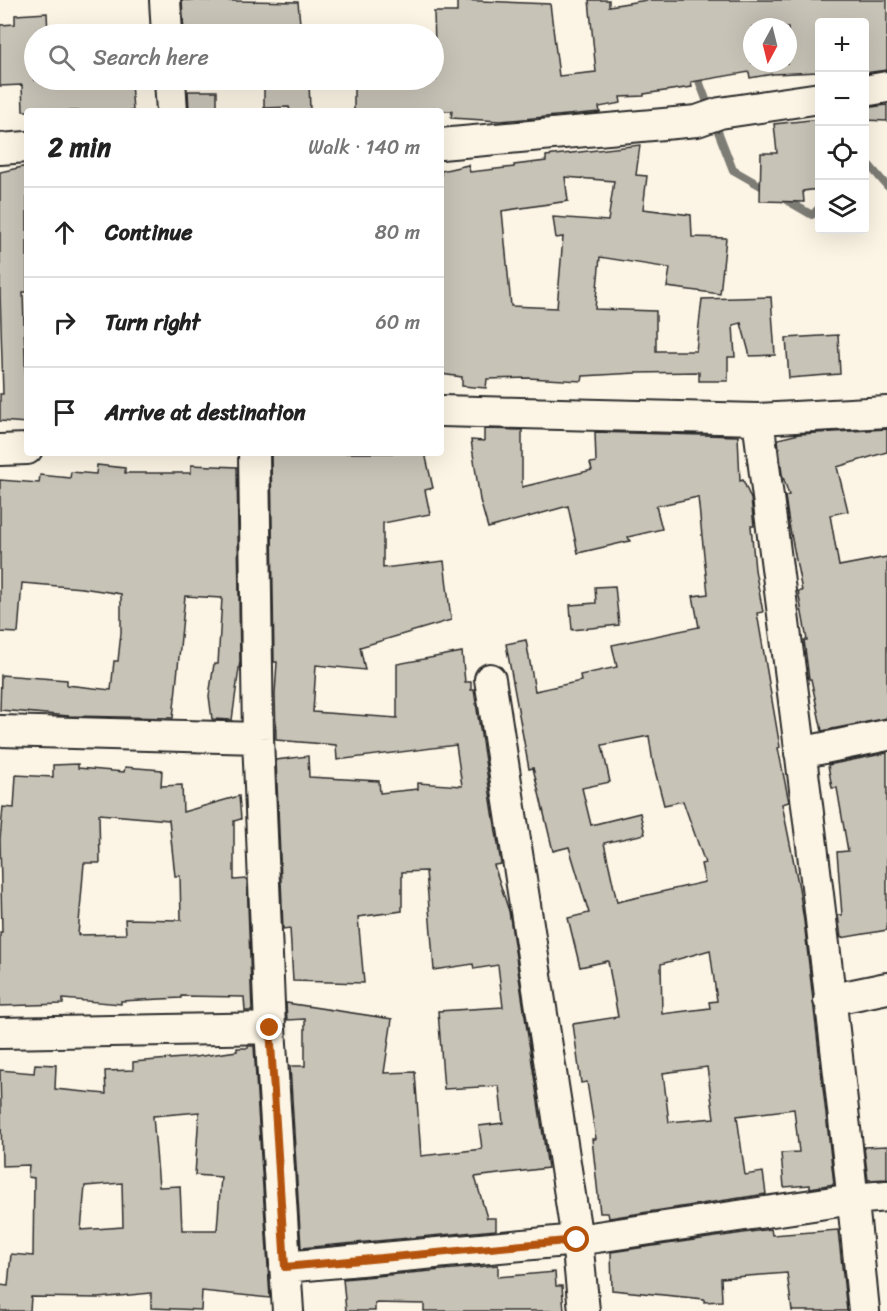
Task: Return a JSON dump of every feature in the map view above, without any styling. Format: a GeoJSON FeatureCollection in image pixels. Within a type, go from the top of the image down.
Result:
{"type":"FeatureCollection","features":[{"type":"Feature","properties":{"kind":"street"},"geometry":{"type":"LineString","coordinates":[[165,0],[166,24]]}},
{"type":"Feature","properties":{"kind":"street"},"geometry":{"type":"LineString","coordinates":[[869,90],[887,87]]}},
{"type":"Feature","properties":{"kind":"street"},"geometry":{"type":"LineString","coordinates":[[171,90],[172,108]]}},
{"type":"Feature","properties":{"kind":"street"},"geometry":{"type":"LineString","coordinates":[[444,144],[709,117],[815,99]]}},
{"type":"Feature","properties":{"kind":"street"},"geometry":{"type":"LineString","coordinates":[[0,150],[24,147]]}},
{"type":"Feature","properties":{"kind":"street"},"geometry":{"type":"LineString","coordinates":[[444,411],[758,419],[885,412]]}},
{"type":"Feature","properties":{"kind":"street"},"geometry":{"type":"LineString","coordinates":[[758,419],[800,753],[853,1199],[864,1311]]}},
{"type":"Feature","properties":{"kind":"street"},"geometry":{"type":"LineString","coordinates":[[0,450],[24,448]]}},
{"type":"Feature","properties":{"kind":"street"},"geometry":{"type":"LineString","coordinates":[[254,456],[258,738],[270,1028],[288,1311]]}},
{"type":"Feature","properties":{"kind":"street"},"geometry":{"type":"LineString","coordinates":[[490,679],[577,1240],[584,1311]]}},
{"type":"Feature","properties":{"kind":"street"},"geometry":{"type":"LineString","coordinates":[[0,731],[258,738]]}},
{"type":"Feature","properties":{"kind":"street"},"geometry":{"type":"LineString","coordinates":[[800,753],[887,735]]}},
{"type":"Feature","properties":{"kind":"street"},"geometry":{"type":"LineString","coordinates":[[829,1000],[887,988]]}},
{"type":"Feature","properties":{"kind":"street"},"geometry":{"type":"LineString","coordinates":[[0,1033],[270,1028]]}},
{"type":"Feature","properties":{"kind":"street"},"geometry":{"type":"LineString","coordinates":[[285,1267],[577,1240],[853,1199],[887,1196]]}},
{"type":"Feature","properties":{"kind":"building"},"geometry":{"type":"Polygon","coordinates":[[[182,0],[298,2],[300,24],[183,24],[182,0]]]}},
{"type":"Feature","properties":{"kind":"building"},"geometry":{"type":"Polygon","coordinates":[[[457,0],[550,4],[559,76],[596,72],[589,0],[609,0],[609,6],[647,0],[887,0],[887,70],[869,72],[869,18],[815,18],[815,72],[773,74],[750,78],[749,72],[691,82],[692,87],[644,94],[644,96],[620,97],[621,103],[599,107],[600,112],[500,121],[451,118],[452,111],[444,111],[444,108],[354,108],[354,90],[444,90],[444,24],[434,24],[434,12],[457,12],[457,0]]]}},
{"type":"Feature","properties":{"kind":"building"},"geometry":{"type":"Polygon","coordinates":[[[47,13],[48,24],[24,24],[24,90],[132,90],[133,108],[24,108],[23,111],[22,85],[0,86],[0,25],[15,24],[15,15],[47,13]]]}},
{"type":"Feature","properties":{"kind":"building"},"geometry":{"type":"Polygon","coordinates":[[[264,90],[309,90],[310,108],[264,108],[264,90]]]}},
{"type":"Feature","properties":{"kind":"building"},"geometry":{"type":"Polygon","coordinates":[[[188,91],[217,91],[217,108],[189,108],[188,91]]]}},
{"type":"Feature","properties":{"kind":"building"},"geometry":{"type":"Polygon","coordinates":[[[887,105],[887,121],[869,120],[869,107],[887,105]]]}},
{"type":"Feature","properties":{"kind":"building"},"geometry":{"type":"Polygon","coordinates":[[[815,119],[815,190],[803,191],[804,202],[760,201],[761,153],[777,153],[774,124],[815,119]]]}},
{"type":"Feature","properties":{"kind":"building"},"geometry":{"type":"Polygon","coordinates":[[[640,145],[636,175],[647,176],[643,209],[691,215],[692,237],[726,238],[720,294],[667,287],[670,268],[600,257],[595,309],[656,311],[656,351],[696,351],[702,299],[771,297],[775,355],[750,356],[741,323],[733,325],[735,357],[728,357],[728,381],[699,381],[699,372],[636,373],[583,376],[582,381],[528,378],[487,379],[486,388],[462,386],[462,377],[444,374],[444,170],[468,165],[470,172],[546,161],[546,156],[640,145]],[[565,177],[568,201],[502,211],[511,306],[557,308],[563,237],[556,238],[553,217],[608,221],[614,181],[565,177]]]}},
{"type":"Feature","properties":{"kind":"building"},"geometry":{"type":"Polygon","coordinates":[[[24,167],[24,423],[0,421],[0,394],[3,394],[0,172],[24,167]]]}},
{"type":"Feature","properties":{"kind":"building"},"geometry":{"type":"Polygon","coordinates":[[[838,335],[840,374],[789,378],[786,338],[838,335]]]}},
{"type":"Feature","properties":{"kind":"building"},"geometry":{"type":"Polygon","coordinates":[[[484,429],[522,430],[522,487],[592,470],[590,463],[596,462],[595,432],[738,436],[740,481],[743,480],[751,499],[755,570],[763,612],[757,613],[780,747],[778,748],[789,802],[782,804],[804,921],[834,1184],[810,1188],[810,1185],[784,1187],[781,1153],[799,1152],[794,1109],[737,1116],[745,1175],[763,1172],[766,1194],[609,1218],[608,1213],[600,1213],[592,1139],[596,1139],[587,1082],[581,1083],[573,1024],[618,1017],[608,961],[580,967],[568,918],[589,913],[569,847],[553,851],[533,768],[529,769],[506,644],[526,640],[535,691],[581,681],[580,675],[617,667],[612,645],[699,627],[693,596],[708,594],[698,497],[656,506],[662,529],[628,537],[630,541],[578,553],[568,506],[488,528],[480,500],[471,440],[484,441],[484,429]],[[649,736],[602,745],[610,782],[582,788],[591,825],[640,813],[645,834],[604,843],[617,902],[705,882],[701,864],[705,863],[683,801],[664,805],[653,763],[649,736]],[[710,950],[661,964],[662,1014],[710,1008],[709,1002],[717,1001],[710,950]],[[707,1067],[663,1073],[669,1122],[714,1118],[707,1067]]]}},
{"type":"Feature","properties":{"kind":"building"},"geometry":{"type":"Polygon","coordinates":[[[887,429],[887,452],[837,467],[848,511],[830,515],[839,566],[887,557],[887,718],[822,731],[811,679],[809,679],[804,640],[807,640],[798,591],[802,591],[789,524],[785,496],[789,495],[782,474],[778,439],[799,434],[887,429]]]}},
{"type":"Feature","properties":{"kind":"building"},"geometry":{"type":"Polygon","coordinates":[[[271,456],[426,456],[433,488],[425,490],[430,514],[383,523],[383,568],[444,561],[451,620],[360,647],[365,670],[316,665],[313,712],[397,718],[397,664],[462,652],[465,682],[471,682],[471,690],[474,690],[501,864],[494,865],[509,911],[548,1168],[475,1177],[487,1218],[496,1218],[496,1230],[301,1248],[290,1066],[305,1066],[305,1019],[287,1020],[286,1003],[392,1019],[384,1073],[415,1072],[421,1156],[482,1149],[479,1126],[503,1123],[499,1086],[444,1089],[438,1011],[503,1007],[498,965],[474,969],[473,964],[434,970],[426,871],[402,872],[402,911],[358,917],[364,983],[293,981],[290,928],[283,929],[276,760],[308,756],[309,777],[379,781],[380,793],[418,789],[418,783],[462,786],[456,745],[337,760],[336,745],[276,740],[277,662],[274,662],[271,456]]]}},
{"type":"Feature","properties":{"kind":"building"},"geometry":{"type":"Polygon","coordinates":[[[97,465],[125,468],[125,473],[191,473],[191,465],[237,467],[240,661],[232,720],[212,719],[209,696],[214,664],[218,664],[222,598],[185,596],[173,718],[69,716],[0,710],[1,675],[67,680],[67,685],[111,690],[114,661],[118,661],[121,633],[121,594],[22,583],[18,633],[0,632],[0,480],[39,483],[40,475],[70,478],[71,472],[96,474],[97,465]]]}},
{"type":"Feature","properties":{"kind":"building"},"geometry":{"type":"Polygon","coordinates":[[[615,586],[619,625],[572,630],[570,605],[596,603],[595,587],[615,586]]]}},
{"type":"Feature","properties":{"kind":"building"},"geometry":{"type":"Polygon","coordinates":[[[887,753],[887,930],[841,938],[838,915],[842,915],[837,852],[848,851],[837,788],[832,788],[828,765],[887,753]]]}},
{"type":"Feature","properties":{"kind":"building"},"geometry":{"type":"Polygon","coordinates":[[[78,764],[78,768],[124,772],[125,767],[162,770],[161,786],[182,785],[183,812],[239,796],[241,819],[234,821],[234,880],[247,879],[252,1011],[245,1011],[244,997],[181,996],[181,998],[121,1001],[121,1004],[63,999],[63,1004],[0,1006],[0,932],[2,932],[0,839],[3,807],[14,808],[16,775],[53,777],[53,765],[78,764]],[[99,814],[100,863],[84,863],[78,935],[126,934],[125,919],[181,920],[180,876],[175,876],[169,820],[99,814]]]}},
{"type":"Feature","properties":{"kind":"building"},"geometry":{"type":"Polygon","coordinates":[[[248,1046],[254,1046],[270,1298],[202,1291],[201,1310],[151,1308],[151,1293],[98,1298],[31,1297],[30,1311],[0,1311],[0,1285],[8,1286],[11,1254],[33,1256],[34,1178],[28,1177],[29,1165],[2,1166],[0,1070],[34,1073],[35,1064],[56,1065],[55,1089],[106,1094],[105,1071],[133,1070],[133,1062],[195,1057],[237,1051],[237,1048],[248,1048],[248,1046]],[[199,1112],[153,1116],[159,1187],[180,1186],[182,1230],[217,1230],[221,1177],[195,1175],[199,1112]],[[122,1183],[85,1186],[81,1230],[123,1227],[122,1183]]]}},
{"type":"Feature","properties":{"kind":"building"},"geometry":{"type":"Polygon","coordinates":[[[887,1146],[887,1179],[868,1180],[864,1147],[887,1146]]]}},
{"type":"Feature","properties":{"kind":"building"},"geometry":{"type":"Polygon","coordinates":[[[771,1229],[772,1235],[838,1230],[847,1311],[792,1311],[787,1273],[721,1278],[722,1301],[704,1302],[704,1299],[612,1290],[611,1252],[771,1229]]]}},
{"type":"Feature","properties":{"kind":"building"},"geometry":{"type":"Polygon","coordinates":[[[498,1265],[498,1277],[555,1272],[556,1286],[562,1286],[564,1311],[424,1311],[424,1304],[375,1303],[375,1311],[346,1311],[343,1279],[498,1265]]]}},
{"type":"Feature","properties":{"kind":"waterway"},"geometry":{"type":"LineString","coordinates":[[696,73],[710,110]]}},
{"type":"Feature","properties":{"kind":"waterway"},"geometry":{"type":"LineString","coordinates":[[714,121],[733,170],[768,190]]}},
{"type":"Feature","properties":{"kind":"waterway"},"geometry":{"type":"LineString","coordinates":[[869,165],[887,186]]}},
{"type":"Feature","properties":{"kind":"waterway"},"geometry":{"type":"LineString","coordinates":[[781,197],[812,215],[815,212]]}},
{"type":"Feature","properties":{"kind":"route"},"geometry":{"type":"LineString","coordinates":[[270,1028],[285,1267],[577,1240]]}}]}
